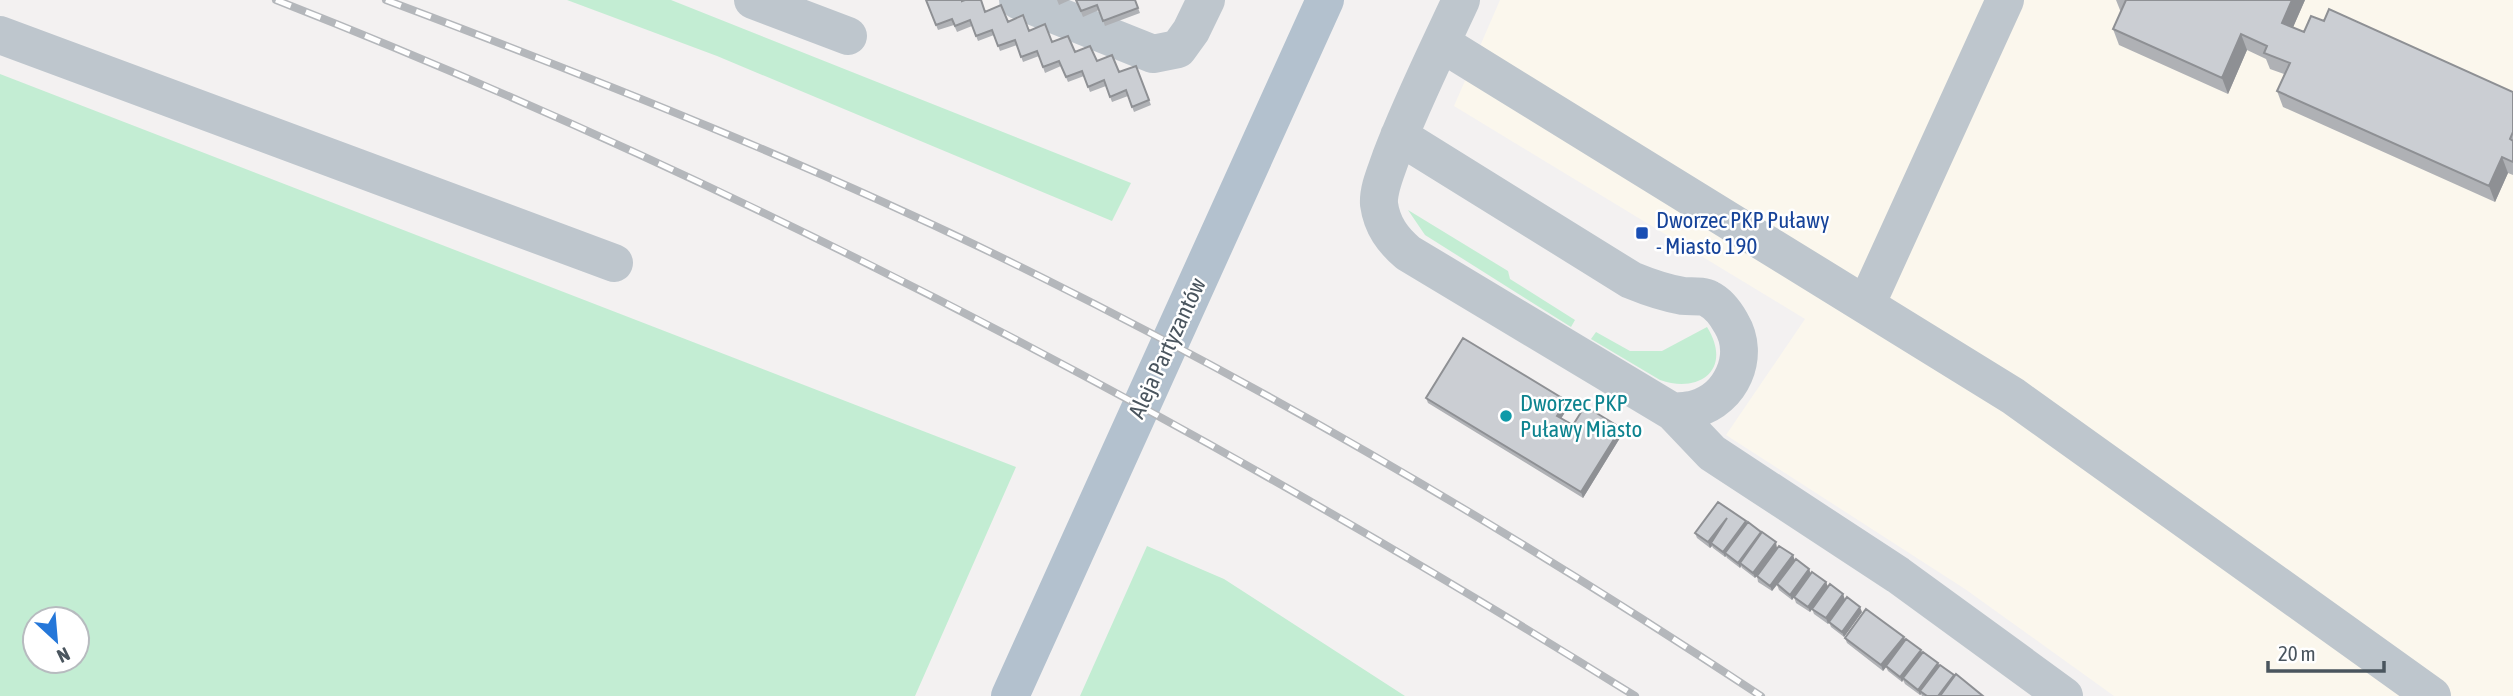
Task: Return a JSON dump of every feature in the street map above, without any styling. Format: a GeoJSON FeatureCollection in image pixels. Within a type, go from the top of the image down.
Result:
{"type":"FeatureCollection","features":[{"type":"Feature","properties":{"kind":"main road","name":"Aleja Partyzantów"},"geometry":{"type":"LineString","coordinates":[[1010,696],[1325,0]]}},
{"type":"Feature","properties":{"kind":"street"},"geometry":{"type":"LineString","coordinates":[[753,0],[848,36]]}},
{"type":"Feature","properties":{"kind":"street"},"geometry":{"type":"LineString","coordinates":[[1018,0],[1153,54],[1178,49],[1191,31],[1206,0]]}},
{"type":"Feature","properties":{"kind":"street"},"geometry":{"type":"LineString","coordinates":[[1461,0],[1399,136],[1383,180],[1379,202],[1383,222],[1392,239],[1408,253],[1673,412],[1712,453],[1898,575],[2064,696]]}},
{"type":"Feature","properties":{"kind":"street"},"geometry":{"type":"LineString","coordinates":[[1866,305],[2005,0]]}},
{"type":"Feature","properties":{"kind":"street"},"geometry":{"type":"LineString","coordinates":[[0,35],[614,263]]}},
{"type":"Feature","properties":{"kind":"street"},"geometry":{"type":"LineString","coordinates":[[1441,43],[2013,396],[2432,696]]}},
{"type":"Feature","properties":{"kind":"street"},"geometry":{"type":"LineString","coordinates":[[1399,136],[1631,280],[1671,293],[1707,298],[1718,306],[1735,330],[1741,349],[1737,370],[1727,388],[1713,400],[1695,409],[1673,412]]}},
{"type":"Feature","properties":{"kind":"shaded area"},"geometry":{"type":"Polygon","coordinates":[[[1500,0],[2513,0],[2513,696],[2114,696],[1965,589],[1726,435],[1805,319],[1454,106],[1500,0]]]}},
{"type":"Feature","properties":{"kind":"green space"},"geometry":{"type":"Polygon","coordinates":[[[567,0],[671,0],[1131,183],[1112,221],[717,56],[567,0]]]}},
{"type":"Feature","properties":{"kind":"green space"},"geometry":{"type":"Polygon","coordinates":[[[0,74],[1016,467],[915,696],[0,696],[0,74]]]}},
{"type":"Feature","properties":{"kind":"green space"},"geometry":{"type":"Polygon","coordinates":[[[1408,210],[1508,271],[1510,279],[1575,320],[1571,327],[1425,235],[1408,210]]]}},
{"type":"Feature","properties":{"kind":"green space"},"geometry":{"type":"Polygon","coordinates":[[[1707,327],[1714,342],[1714,366],[1708,374],[1688,384],[1660,380],[1591,339],[1596,332],[1630,351],[1662,351],[1707,327]]]}},
{"type":"Feature","properties":{"kind":"green space"},"geometry":{"type":"Polygon","coordinates":[[[1147,546],[1224,579],[1405,696],[1080,696],[1147,546]]]}},
{"type":"Feature","properties":{"kind":"building"},"geometry":{"type":"Polygon","coordinates":[[[926,0],[981,0],[985,12],[1001,5],[1008,22],[1023,15],[1029,31],[1045,24],[1052,42],[1068,36],[1075,52],[1090,46],[1097,61],[1112,55],[1119,72],[1136,66],[1149,100],[1132,107],[1126,90],[1110,97],[1104,80],[1088,87],[1082,71],[1066,77],[1059,61],[1043,67],[1037,51],[1021,57],[1015,40],[998,46],[992,30],[976,36],[970,20],[955,26],[952,19],[936,25],[926,0]]]}},
{"type":"Feature","properties":{"kind":"building"},"geometry":{"type":"Polygon","coordinates":[[[1076,0],[1135,0],[1138,8],[1103,21],[1097,5],[1081,11],[1076,0]]]}},
{"type":"Feature","properties":{"kind":"building"},"geometry":{"type":"Polygon","coordinates":[[[2126,0],[2292,0],[2282,23],[2304,32],[2311,16],[2324,21],[2329,9],[2513,92],[2513,132],[2510,139],[2513,141],[2513,162],[2502,157],[2489,186],[2277,91],[2290,63],[2264,53],[2267,46],[2241,34],[2222,78],[2113,29],[2126,0]]]}},
{"type":"Feature","properties":{"kind":"building","name":"Dworzec PKP Puławy Miasto"},"geometry":{"type":"Polygon","coordinates":[[[1463,338],[1567,401],[1557,416],[1573,425],[1585,406],[1621,428],[1581,492],[1426,398],[1463,338]]]}},
{"type":"Feature","properties":{"kind":"building"},"geometry":{"type":"Polygon","coordinates":[[[1718,502],[1746,521],[1723,552],[1711,543],[1727,518],[1708,542],[1695,533],[1718,502]]]}},
{"type":"Feature","properties":{"kind":"building"},"geometry":{"type":"Polygon","coordinates":[[[1748,522],[1761,532],[1738,563],[1725,553],[1748,522]]]}},
{"type":"Feature","properties":{"kind":"building"},"geometry":{"type":"Polygon","coordinates":[[[1762,532],[1776,542],[1753,573],[1740,563],[1762,532]]]}},
{"type":"Feature","properties":{"kind":"building"},"geometry":{"type":"Polygon","coordinates":[[[1779,546],[1793,555],[1770,586],[1757,576],[1779,546]]]}},
{"type":"Feature","properties":{"kind":"building"},"geometry":{"type":"Polygon","coordinates":[[[1796,559],[1809,569],[1790,595],[1777,584],[1796,559]]]}},
{"type":"Feature","properties":{"kind":"building"},"geometry":{"type":"Polygon","coordinates":[[[1812,572],[1826,582],[1808,607],[1794,597],[1812,572]]]}},
{"type":"Feature","properties":{"kind":"building"},"geometry":{"type":"Polygon","coordinates":[[[1830,584],[1843,594],[1826,618],[1812,609],[1830,584]]]}},
{"type":"Feature","properties":{"kind":"building"},"geometry":{"type":"Polygon","coordinates":[[[1847,597],[1860,607],[1842,632],[1829,622],[1847,597]]]}},
{"type":"Feature","properties":{"kind":"building"},"geometry":{"type":"Polygon","coordinates":[[[1866,609],[1904,637],[1881,665],[1845,638],[1866,609]]]}},
{"type":"Feature","properties":{"kind":"building"},"geometry":{"type":"Polygon","coordinates":[[[1906,639],[1921,650],[1900,677],[1886,666],[1906,639]]]}},
{"type":"Feature","properties":{"kind":"building"},"geometry":{"type":"Polygon","coordinates":[[[1923,652],[1938,663],[1918,690],[1903,678],[1923,652]]]}},
{"type":"Feature","properties":{"kind":"building"},"geometry":{"type":"Polygon","coordinates":[[[1940,665],[1954,675],[1938,696],[1927,696],[1920,691],[1940,665]]]}},
{"type":"Feature","properties":{"kind":"building"},"geometry":{"type":"Polygon","coordinates":[[[1956,674],[1983,696],[1940,696],[1956,674]]]}},
{"type":"Feature","properties":{"kind":"railway"},"geometry":{"type":"LineString","coordinates":[[276,0],[453,72],[628,149],[972,316],[1307,500],[1472,596],[1635,696]]}},
{"type":"Feature","properties":{"kind":"railway"},"geometry":{"type":"LineString","coordinates":[[386,0],[551,63],[797,164],[958,236],[1130,322],[1223,371],[1405,474],[1585,583],[1761,696]]}},
{"type":"Feature","properties":{"kind":"place","name":"Dworzec PKP Puławy - Miasto 190"},"geometry":{"type":"Point","coordinates":[1642,233]}},
{"type":"Feature","properties":{"kind":"place","name":"Dworzec PKP Puławy Miasto"},"geometry":{"type":"Point","coordinates":[1506,416]}}]}
